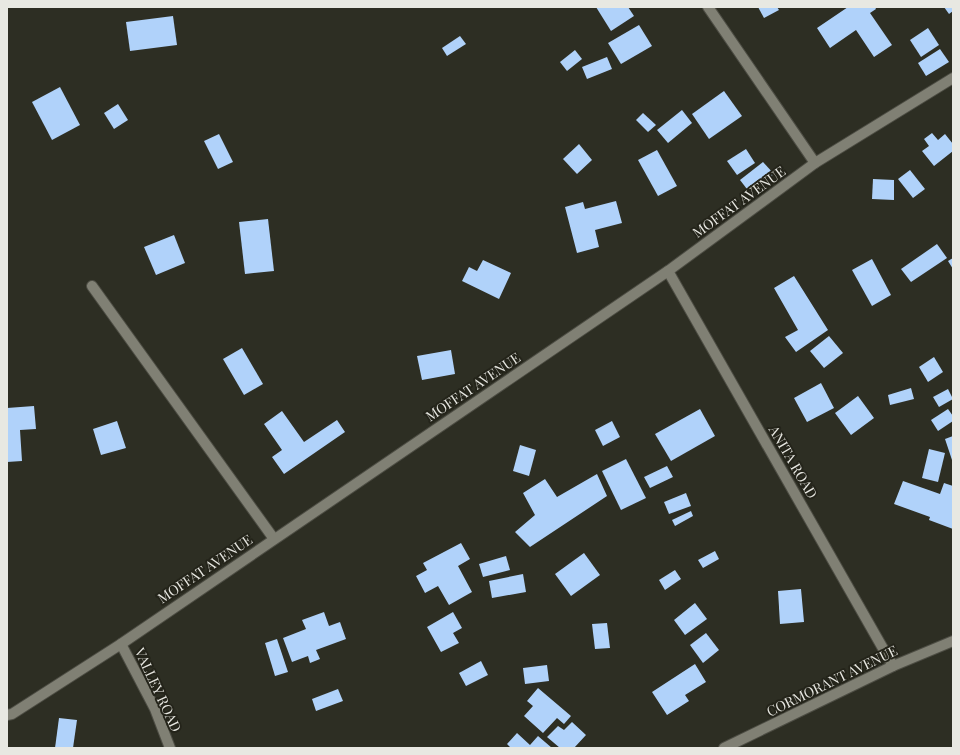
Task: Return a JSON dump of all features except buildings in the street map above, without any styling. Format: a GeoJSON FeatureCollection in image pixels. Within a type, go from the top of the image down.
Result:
{"type":"FeatureCollection","features":[{"type":"Feature","properties":{"kind":"street"},"geometry":{"type":"LineString","coordinates":[[708,7],[815,163]]}},
{"type":"Feature","properties":{"kind":"street","name":"MOFFAT AVENUE"},"geometry":{"type":"LineString","coordinates":[[7,715],[12,714],[121,644],[668,271],[815,163],[953,78]]}},
{"type":"Feature","properties":{"kind":"street","name":"ANITA ROAD"},"geometry":{"type":"LineString","coordinates":[[668,271],[893,666]]}},
{"type":"Feature","properties":{"kind":"street"},"geometry":{"type":"LineString","coordinates":[[92,286],[274,540]]}},
{"type":"Feature","properties":{"kind":"street","name":"CORMORANT AVENUE"},"geometry":{"type":"LineString","coordinates":[[724,748],[893,666],[953,641]]}},
{"type":"Feature","properties":{"kind":"street","name":"VALLEY ROAD"},"geometry":{"type":"LineString","coordinates":[[121,644],[155,709],[170,748]]}}]}
